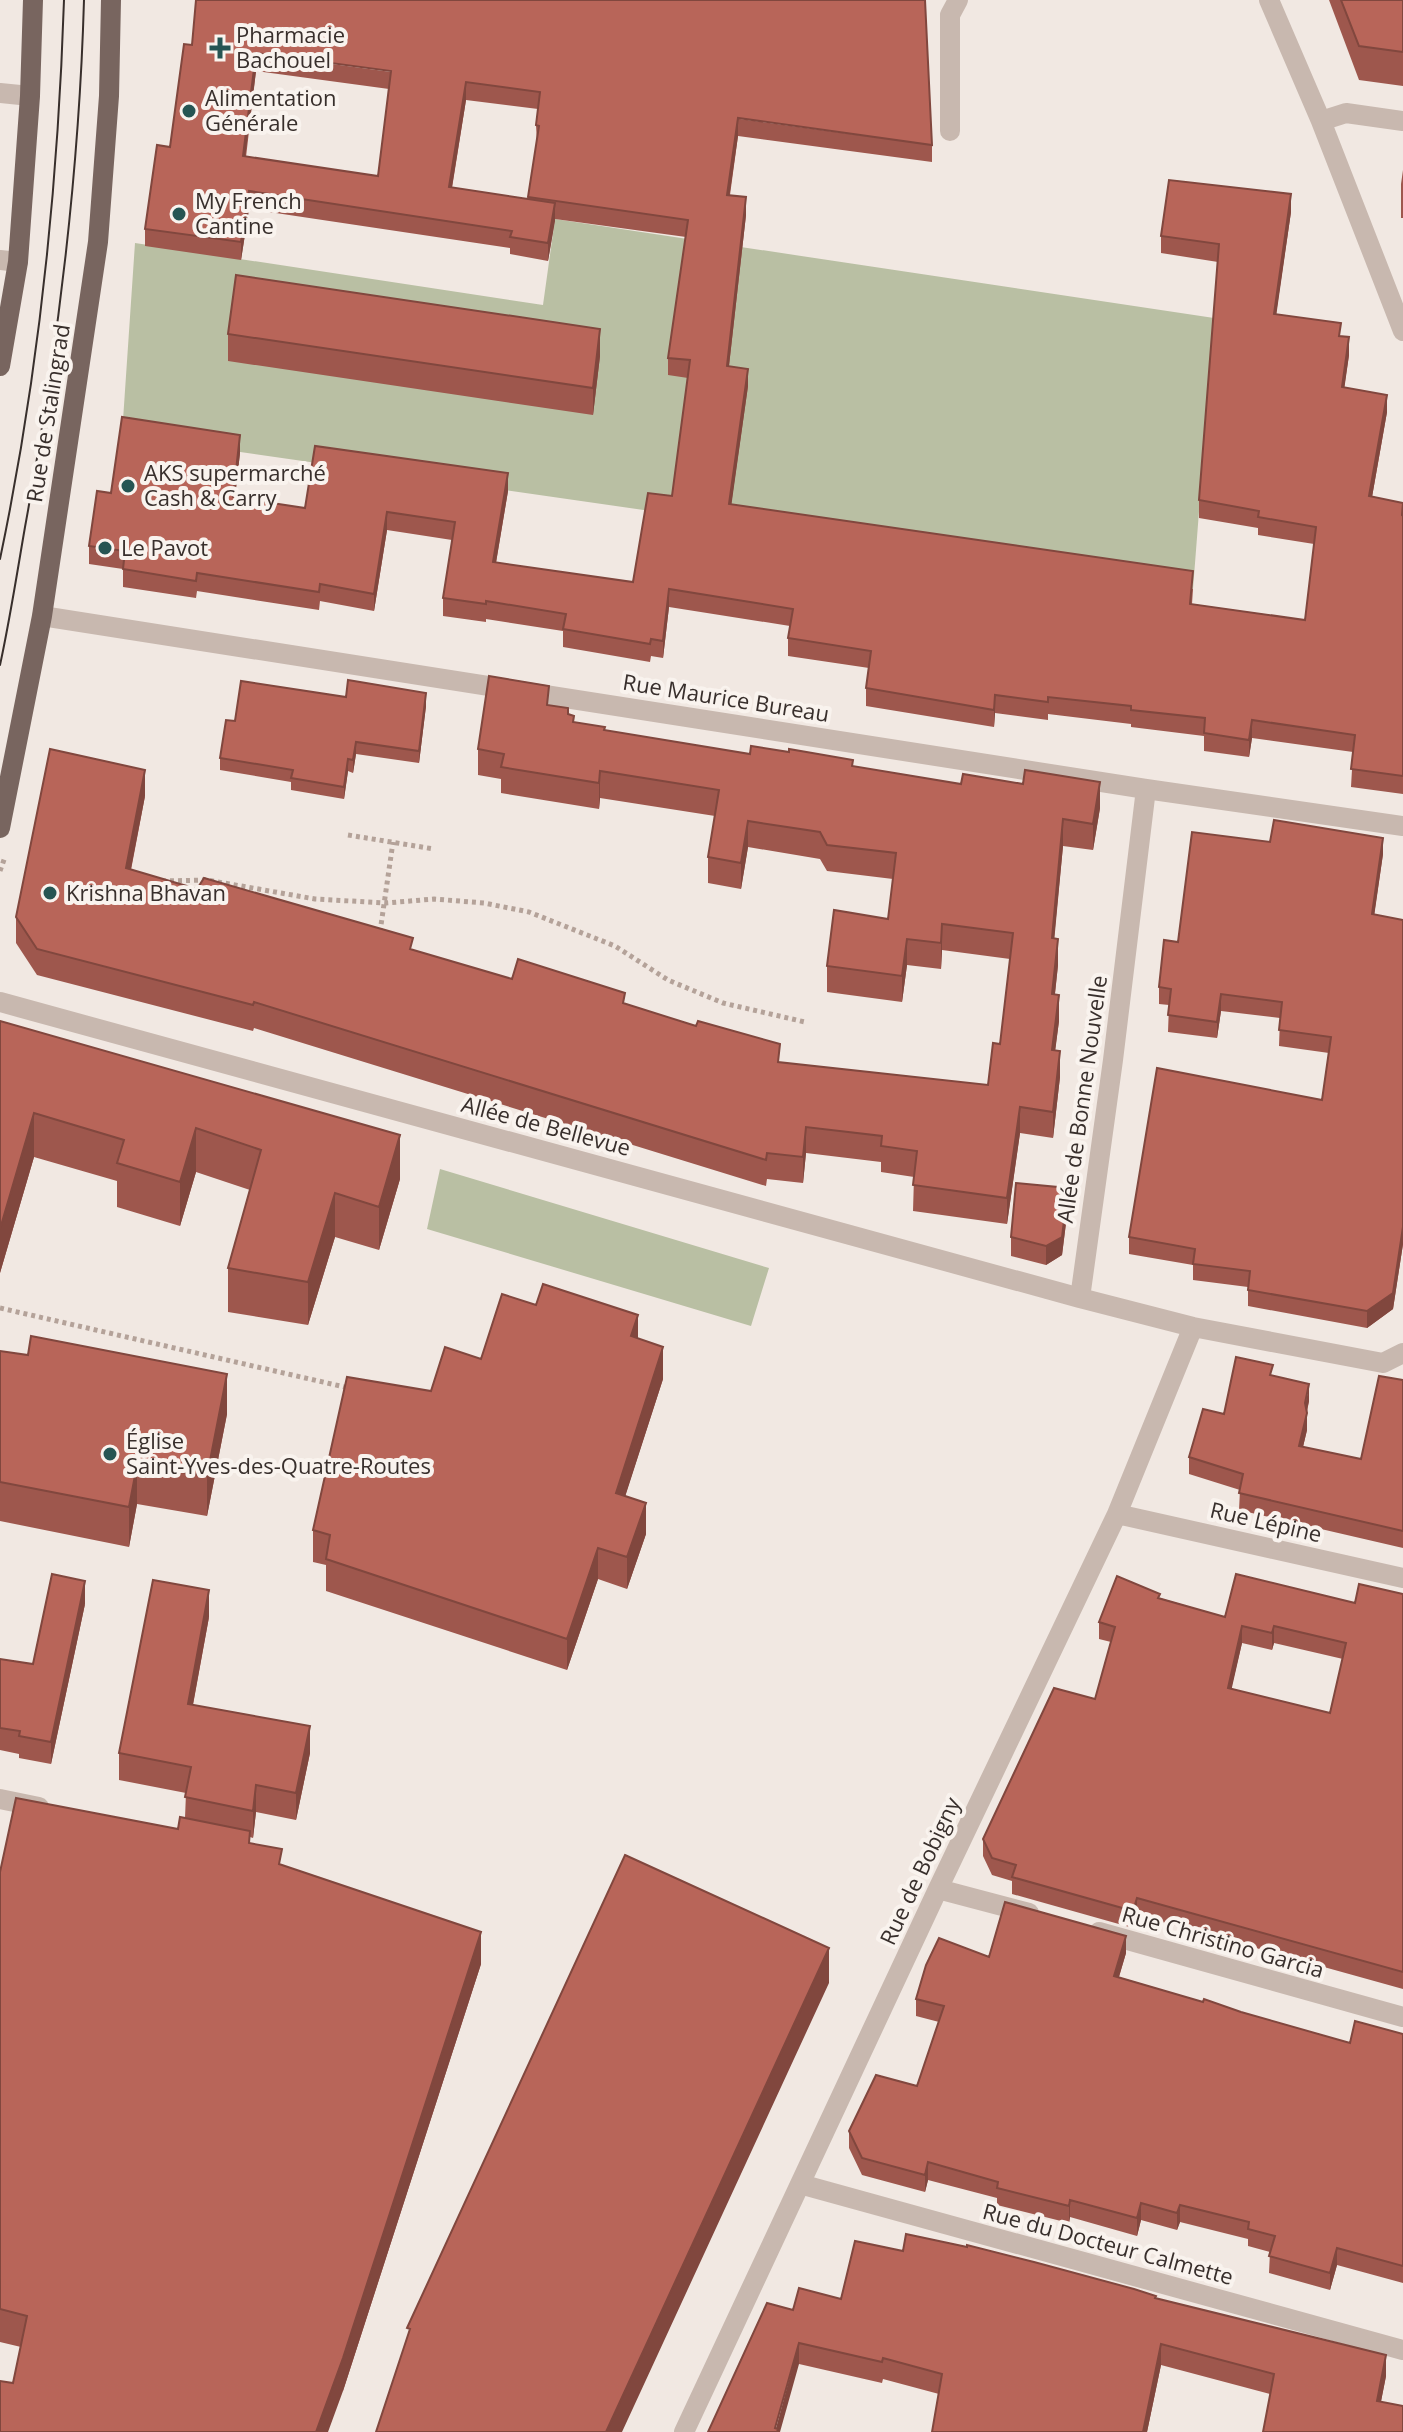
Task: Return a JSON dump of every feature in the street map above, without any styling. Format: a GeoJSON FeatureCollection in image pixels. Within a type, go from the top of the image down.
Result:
{"type":"FeatureCollection","features":[{"type":"Feature","properties":{"kind":"main road"},"geometry":{"type":"LineString","coordinates":[[0,366],[9,261],[30,96],[33,0]]}},
{"type":"Feature","properties":{"kind":"main road","name":"Rue de Stalingrad"},"geometry":{"type":"LineString","coordinates":[[0,828],[42,616],[98,242],[109,96],[111,0]]}},
{"type":"Feature","properties":{"kind":"street"},"geometry":{"type":"LineString","coordinates":[[950,131],[950,15],[958,0]]}},
{"type":"Feature","properties":{"kind":"street"},"geometry":{"type":"LineString","coordinates":[[1269,0],[1321,121],[1403,331]]}},
{"type":"Feature","properties":{"kind":"street"},"geometry":{"type":"LineString","coordinates":[[0,93],[30,96]]}},
{"type":"Feature","properties":{"kind":"street"},"geometry":{"type":"LineString","coordinates":[[1321,121],[1346,113],[1403,121]]}},
{"type":"Feature","properties":{"kind":"street","name":"Rue Maurice Bureau"},"geometry":{"type":"LineString","coordinates":[[42,616],[1146,789],[1403,826]]}},
{"type":"Feature","properties":{"kind":"street","name":"Allée de Bonne Nouvelle"},"geometry":{"type":"LineString","coordinates":[[1080,1298],[1146,789]]}},
{"type":"Feature","properties":{"kind":"street","name":"Allée de Bellevue"},"geometry":{"type":"LineString","coordinates":[[0,1002],[1080,1298]]}},
{"type":"Feature","properties":{"kind":"street"},"geometry":{"type":"LineString","coordinates":[[1080,1298],[1193,1327],[1383,1363],[1403,1353]]}},
{"type":"Feature","properties":{"kind":"street","name":"Rue de Bobigny"},"geometry":{"type":"LineString","coordinates":[[684,2432],[1117,1514],[1193,1327]]}},
{"type":"Feature","properties":{"kind":"street","name":"Rue Lépine"},"geometry":{"type":"LineString","coordinates":[[1117,1514],[1403,1578]]}},
{"type":"Feature","properties":{"kind":"street"},"geometry":{"type":"LineString","coordinates":[[0,1799],[57,1811]]}},
{"type":"Feature","properties":{"kind":"street"},"geometry":{"type":"LineString","coordinates":[[938,1889],[1041,1916]]}},
{"type":"Feature","properties":{"kind":"street","name":"Rue Christino Garcia"},"geometry":{"type":"LineString","coordinates":[[1087,1929],[1403,2017]]}},
{"type":"Feature","properties":{"kind":"street","name":"Rue du Docteur Calmette"},"geometry":{"type":"LineString","coordinates":[[800,2184],[1403,2350]]}},
{"type":"Feature","properties":{"kind":"path"},"geometry":{"type":"LineString","coordinates":[[348,835],[434,849]]}},
{"type":"Feature","properties":{"kind":"path"},"geometry":{"type":"LineString","coordinates":[[378,941],[393,842]]}},
{"type":"Feature","properties":{"kind":"path"},"geometry":{"type":"LineString","coordinates":[[160,881],[207,880],[315,899],[386,903],[434,899],[484,903],[529,912],[615,946],[668,980],[723,1003],[805,1022]]}},
{"type":"Feature","properties":{"kind":"path"},"geometry":{"type":"LineString","coordinates":[[0,1308],[351,1389]]}},
{"type":"Feature","properties":{"kind":"green space"},"geometry":{"type":"Polygon","coordinates":[[[555,219],[1214,318],[1193,589],[122,435],[135,243],[543,305],[555,219]]]}},
{"type":"Feature","properties":{"kind":"green space"},"geometry":{"type":"Polygon","coordinates":[[[440,1169],[769,1268],[751,1326],[427,1229],[440,1169]]]}},
{"type":"Feature","properties":{"kind":"building"},"geometry":{"type":"Polygon","coordinates":[[[196,0],[925,0],[932,145],[738,118],[727,195],[746,197],[727,366],[748,369],[729,504],[1193,571],[1190,604],[1305,620],[1316,527],[1258,517],[1259,511],[1199,500],[1219,244],[1161,236],[1169,180],[1291,194],[1274,314],[1341,323],[1339,336],[1349,337],[1342,387],[1387,395],[1369,496],[1403,503],[1403,776],[1351,769],[1355,735],[1252,720],[1249,740],[1204,733],[1205,718],[1131,710],[1131,706],[1048,697],[1048,702],[995,695],[994,710],[866,688],[871,651],[788,638],[793,609],[669,589],[663,641],[651,639],[650,644],[563,629],[566,614],[486,601],[486,604],[443,598],[455,522],[387,512],[374,594],[320,584],[319,592],[197,573],[196,581],[123,569],[125,551],[89,546],[97,491],[111,493],[122,417],[240,435],[233,497],[305,508],[315,446],[508,473],[493,562],[633,582],[648,493],[672,496],[690,360],[668,358],[688,220],[528,197],[539,126],[536,125],[540,92],[466,82],[449,187],[555,203],[548,243],[510,237],[512,231],[249,191],[241,242],[145,229],[157,145],[170,147],[184,44],[192,45],[196,0]],[[256,53],[243,156],[378,176],[391,71],[256,53]]]}},
{"type":"Feature","properties":{"kind":"building"},"geometry":{"type":"Polygon","coordinates":[[[1341,0],[1403,0],[1403,52],[1359,46],[1341,0]]]}},
{"type":"Feature","properties":{"kind":"building"},"geometry":{"type":"Polygon","coordinates":[[[236,275],[600,329],[593,388],[228,334],[236,275]]]}},
{"type":"Feature","properties":{"kind":"building"},"geometry":{"type":"Polygon","coordinates":[[[489,676],[549,686],[547,705],[568,708],[568,714],[574,716],[573,722],[605,727],[604,730],[750,754],[751,746],[789,752],[789,749],[853,760],[852,766],[961,784],[963,774],[1023,784],[1025,770],[1100,782],[1093,824],[1063,819],[1052,938],[1058,939],[1052,994],[1059,995],[1052,1050],[1060,1051],[1053,1112],[1020,1107],[1007,1198],[913,1185],[917,1151],[881,1146],[882,1136],[806,1127],[803,1157],[767,1153],[766,1160],[254,1002],[253,1005],[37,949],[16,917],[50,749],[145,770],[126,868],[197,889],[204,878],[413,938],[410,949],[512,979],[518,959],[625,993],[623,1003],[696,1026],[698,1021],[780,1044],[778,1062],[988,1085],[993,1043],[1000,1044],[1013,933],[942,924],[941,943],[907,939],[902,976],[827,966],[834,910],[888,919],[896,853],[827,845],[820,832],[748,821],[741,863],[708,857],[719,790],[600,771],[599,783],[501,767],[504,754],[478,749],[489,676]]]}},
{"type":"Feature","properties":{"kind":"building"},"geometry":{"type":"Polygon","coordinates":[[[348,680],[426,693],[419,751],[356,742],[353,760],[348,759],[344,787],[291,778],[293,770],[220,758],[226,720],[235,721],[241,681],[346,697],[348,680]]]}},
{"type":"Feature","properties":{"kind":"building"},"geometry":{"type":"Polygon","coordinates":[[[1274,820],[1383,838],[1372,914],[1403,920],[1403,1227],[1393,1293],[1367,1311],[1248,1290],[1250,1271],[1193,1264],[1195,1249],[1129,1237],[1157,1068],[1322,1100],[1331,1037],[1279,1030],[1282,1002],[1221,994],[1217,1022],[1168,1015],[1171,989],[1159,987],[1164,940],[1178,942],[1192,832],[1270,842],[1274,820]]]}},
{"type":"Feature","properties":{"kind":"building"},"geometry":{"type":"Polygon","coordinates":[[[0,1021],[400,1135],[379,1207],[335,1193],[308,1282],[228,1268],[261,1150],[196,1128],[180,1182],[117,1163],[124,1140],[34,1113],[0,1229],[0,1021]]]}},
{"type":"Feature","properties":{"kind":"building"},"geometry":{"type":"Polygon","coordinates":[[[1016,1183],[1068,1188],[1062,1237],[1046,1246],[1011,1237],[1016,1183]]]}},
{"type":"Feature","properties":{"kind":"building"},"geometry":{"type":"Polygon","coordinates":[[[543,1284],[638,1315],[631,1336],[663,1347],[616,1493],[646,1503],[627,1557],[598,1548],[567,1639],[326,1559],[330,1535],[313,1530],[347,1377],[431,1391],[445,1347],[481,1359],[502,1294],[536,1305],[543,1284]]]}},
{"type":"Feature","properties":{"kind":"building","name":"Église Saint-Yves-des-Quatre-Routes"},"geometry":{"type":"Polygon","coordinates":[[[31,1336],[227,1374],[207,1476],[137,1465],[129,1507],[0,1482],[0,1351],[28,1355],[31,1336]]]}},
{"type":"Feature","properties":{"kind":"building"},"geometry":{"type":"Polygon","coordinates":[[[1236,1357],[1273,1365],[1270,1375],[1309,1384],[1305,1403],[1307,1413],[1299,1446],[1361,1459],[1379,1376],[1403,1380],[1403,1531],[1239,1493],[1243,1474],[1189,1457],[1203,1409],[1224,1414],[1236,1357]]]}},
{"type":"Feature","properties":{"kind":"building"},"geometry":{"type":"Polygon","coordinates":[[[52,1574],[85,1581],[51,1742],[19,1736],[20,1731],[0,1728],[0,1659],[33,1664],[52,1574]]]}},
{"type":"Feature","properties":{"kind":"building"},"geometry":{"type":"Polygon","coordinates":[[[1236,1574],[1355,1603],[1359,1584],[1403,1594],[1403,1972],[1137,1898],[1133,1911],[1012,1877],[1016,1865],[992,1858],[983,1839],[1054,1688],[1095,1699],[1115,1627],[1099,1622],[1117,1576],[1160,1594],[1158,1598],[1225,1617],[1236,1574]],[[1242,1626],[1228,1688],[1330,1713],[1346,1643],[1274,1626],[1272,1633],[1242,1626]]]}},
{"type":"Feature","properties":{"kind":"building"},"geometry":{"type":"Polygon","coordinates":[[[153,1580],[209,1590],[188,1704],[310,1726],[296,1793],[256,1785],[253,1811],[185,1797],[191,1767],[119,1753],[153,1580]]]}},
{"type":"Feature","properties":{"kind":"building"},"geometry":{"type":"Polygon","coordinates":[[[16,1798],[178,1829],[180,1817],[250,1831],[249,1843],[282,1849],[279,1864],[481,1932],[343,2358],[316,2432],[0,2432],[0,2381],[13,2383],[27,2316],[0,2309],[0,1872],[16,1798]]]}},
{"type":"Feature","properties":{"kind":"building"},"geometry":{"type":"Polygon","coordinates":[[[625,1855],[829,1948],[606,2432],[376,2432],[410,2329],[407,2328],[625,1855]]]}},
{"type":"Feature","properties":{"kind":"building"},"geometry":{"type":"Polygon","coordinates":[[[1005,1902],[1126,1936],[1114,1976],[1203,2002],[1204,1999],[1350,2043],[1355,2021],[1403,2034],[1403,2266],[1337,2248],[1330,2273],[1269,2256],[1275,2236],[1248,2229],[1249,2222],[1180,2205],[1177,2213],[1141,2203],[1137,2218],[1070,2200],[1069,2206],[997,2188],[998,2182],[928,2162],[925,2175],[862,2158],[849,2131],[876,2075],[917,2086],[944,2006],[916,1999],[926,1965],[939,1938],[989,1957],[1005,1902]]]}},
{"type":"Feature","properties":{"kind":"building"},"geometry":{"type":"Polygon","coordinates":[[[906,2234],[967,2245],[1134,2289],[1155,2298],[1386,2355],[1377,2401],[1403,2406],[1403,2432],[1263,2432],[1274,2374],[1161,2344],[1143,2432],[932,2432],[942,2374],[883,2358],[882,2362],[799,2343],[775,2428],[777,2432],[708,2432],[767,2303],[793,2310],[799,2288],[841,2299],[855,2241],[903,2251],[906,2234]]]}},
{"type":"Feature","properties":{"kind":"tram line"},"geometry":{"type":"LineString","coordinates":[[0,559],[25,421],[44,281],[57,140],[64,0]]}},
{"type":"Feature","properties":{"kind":"tram line"},"geometry":{"type":"LineString","coordinates":[[0,665],[37,462],[65,265],[77,133],[84,0]]}},
{"type":"Feature","properties":{"kind":"place","name":"Pharmacie Bachouel"},"geometry":{"type":"Point","coordinates":[220,48]}},
{"type":"Feature","properties":{"kind":"place","name":"Alimentation Générale"},"geometry":{"type":"Point","coordinates":[189,111]}},
{"type":"Feature","properties":{"kind":"place","name":"My French Cantine"},"geometry":{"type":"Point","coordinates":[179,214]}},
{"type":"Feature","properties":{"kind":"place","name":"AKS supermarché Cash & Carry"},"geometry":{"type":"Point","coordinates":[128,486]}},
{"type":"Feature","properties":{"kind":"place","name":"Le Pavot"},"geometry":{"type":"Point","coordinates":[105,548]}},
{"type":"Feature","properties":{"kind":"place","name":"Krishna Bhavan"},"geometry":{"type":"Point","coordinates":[50,893]}},
{"type":"Feature","properties":{"kind":"place","name":"Église Saint-Yves-des-Quatre-Routes"},"geometry":{"type":"Point","coordinates":[110,1454]}}]}
